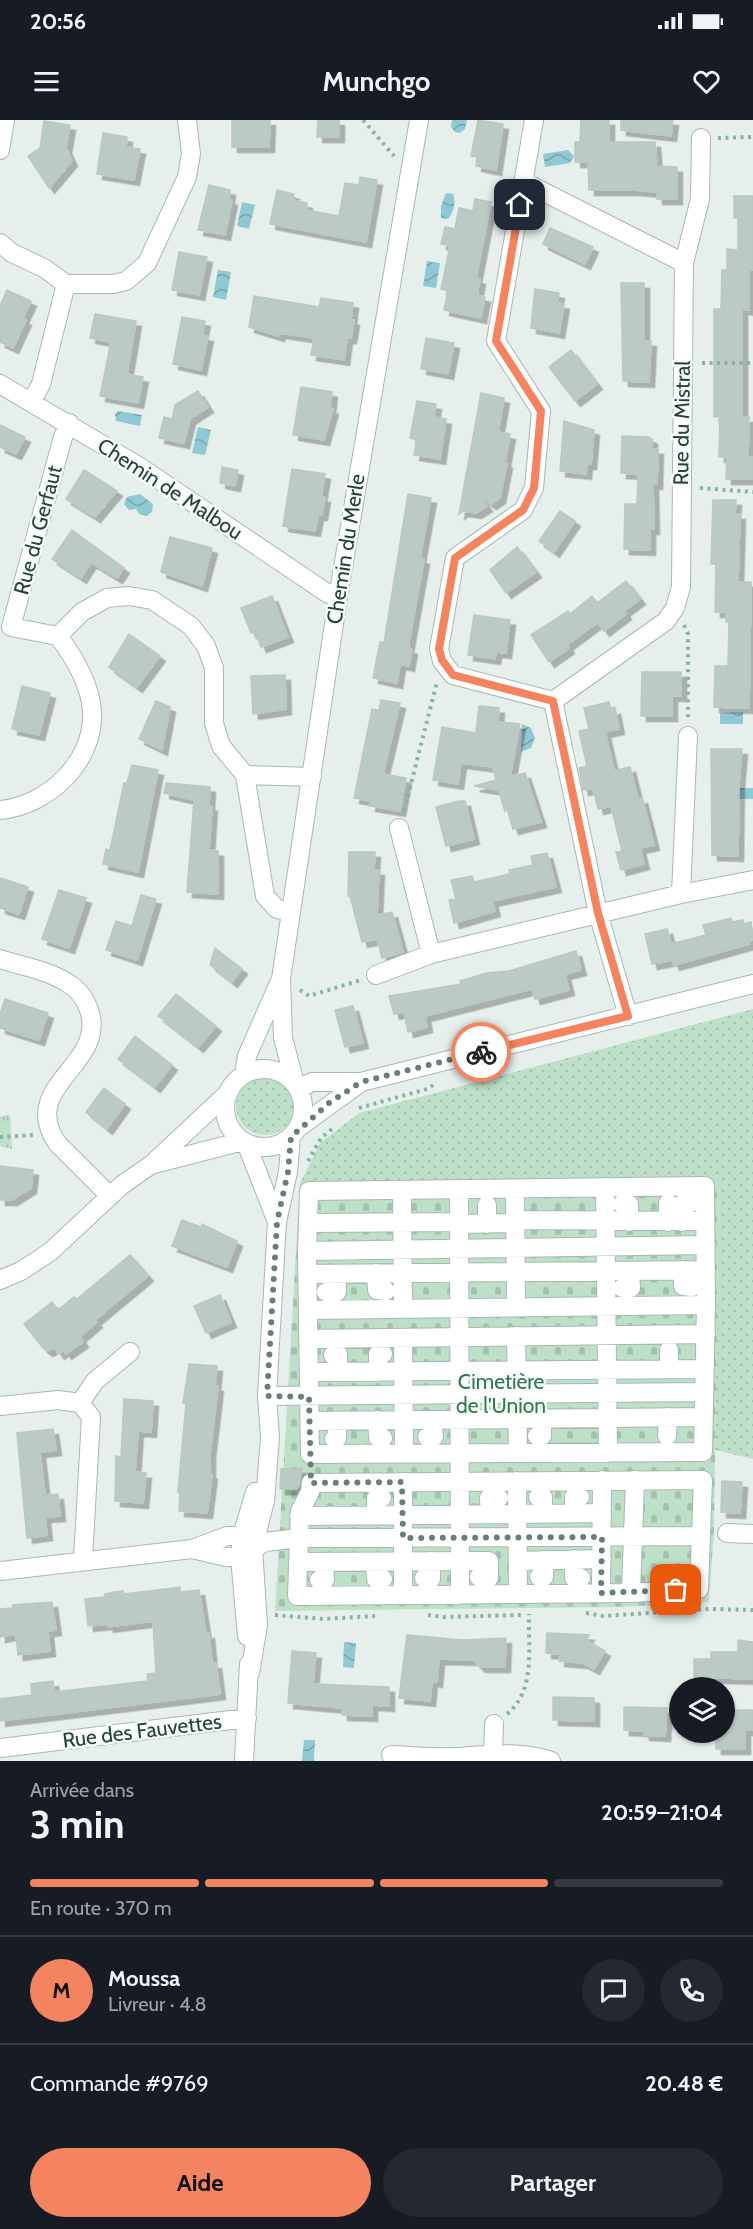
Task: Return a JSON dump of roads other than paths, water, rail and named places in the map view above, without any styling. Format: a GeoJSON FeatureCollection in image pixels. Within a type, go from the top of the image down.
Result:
{"type":"FeatureCollection","features":[{"type":"Feature","properties":{"kind":"street"},"geometry":{"type":"LineString","coordinates":[[0,150],[6,120]]}},
{"type":"Feature","properties":{"kind":"street"},"geometry":{"type":"LineString","coordinates":[[0,243],[12,253],[44,268],[66,284],[120,283],[137,274],[147,263],[187,177],[190,154],[187,120]]}},
{"type":"Feature","properties":{"kind":"street","name":"Chemin du Merle"},"geometry":{"type":"LineString","coordinates":[[297,1086],[283,1038],[281,979],[338,597],[419,120]]}},
{"type":"Feature","properties":{"kind":"street"},"geometry":{"type":"LineString","coordinates":[[534,120],[496,341],[541,411],[534,488],[523,510],[455,558],[439,649],[442,660],[453,675],[553,701],[598,913],[628,1016]]}},
{"type":"Feature","properties":{"kind":"street","name":"Rue du Mistral"},"geometry":{"type":"LineString","coordinates":[[553,701],[666,621],[675,608],[681,587],[684,263],[700,199],[701,138]]}},
{"type":"Feature","properties":{"kind":"street"},"geometry":{"type":"LineString","coordinates":[[524,182],[684,263]]}},
{"type":"Feature","properties":{"kind":"street"},"geometry":{"type":"LineString","coordinates":[[32,401],[41,384],[66,284]]}},
{"type":"Feature","properties":{"kind":"street","name":"Chemin de Malbou"},"geometry":{"type":"LineString","coordinates":[[0,384],[140,467],[327,593],[338,597]]}},
{"type":"Feature","properties":{"kind":"street","name":"Rue du Gerfaut"},"geometry":{"type":"LineString","coordinates":[[58,636],[11,627],[63,436],[69,423]]}},
{"type":"Feature","properties":{"kind":"street"},"geometry":{"type":"LineString","coordinates":[[0,810],[17,809],[46,794],[74,770],[88,739],[92,711],[84,680],[72,655],[58,636],[82,612],[107,598],[129,596],[152,600],[191,626],[206,646],[213,668],[214,723],[221,746],[245,776],[265,896],[277,909],[291,912]]}},
{"type":"Feature","properties":{"kind":"street"},"geometry":{"type":"LineString","coordinates":[[681,894],[688,736]]}},
{"type":"Feature","properties":{"kind":"street"},"geometry":{"type":"LineString","coordinates":[[245,776],[312,777]]}},
{"type":"Feature","properties":{"kind":"street"},"geometry":{"type":"LineString","coordinates":[[399,828],[431,954]]}},
{"type":"Feature","properties":{"kind":"street"},"geometry":{"type":"LineString","coordinates":[[376,975],[431,954],[598,913],[753,880]]}},
{"type":"Feature","properties":{"kind":"street"},"geometry":{"type":"LineString","coordinates":[[0,959],[66,982],[78,991],[87,1006],[91,1022],[89,1040],[51,1097],[46,1116],[57,1143],[110,1196]]}},
{"type":"Feature","properties":{"kind":"street","name":"Chemin du Merle"},"geometry":{"type":"LineString","coordinates":[[244,1074],[247,1056],[281,979]]}},
{"type":"Feature","properties":{"kind":"street"},"geometry":{"type":"LineString","coordinates":[[297,1086],[312,1082],[361,1082],[753,984]]}},
{"type":"Feature","properties":{"kind":"street"},"geometry":{"type":"LineString","coordinates":[[0,1280],[21,1271],[50,1252],[110,1196],[152,1164],[229,1092],[244,1074],[258,1069],[271,1070],[284,1074],[297,1086],[303,1105],[294,1132],[277,1222],[267,1396],[270,1437],[265,1501],[245,1547],[250,1673],[244,1761]]}},
{"type":"Feature","properties":{"kind":"street"},"geometry":{"type":"LineString","coordinates":[[152,1164],[244,1142],[261,1147],[277,1145],[361,1082]]}},
{"type":"Feature","properties":{"kind":"street"},"geometry":{"type":"LineString","coordinates":[[229,1092],[225,1105],[227,1119],[233,1131],[244,1142],[277,1222]]}},
{"type":"Feature","properties":{"kind":"street"},"geometry":{"type":"LineString","coordinates":[[311,1483],[703,1480],[699,1589],[631,1593],[297,1596],[300,1516],[311,1483],[307,1274],[309,1191],[705,1186],[706,1334],[683,1362]]}},
{"type":"Feature","properties":{"kind":"street"},"geometry":{"type":"LineString","coordinates":[[605,1188],[607,1335],[629,1362]]}},
{"type":"Feature","properties":{"kind":"street"},"geometry":{"type":"LineString","coordinates":[[515,1189],[516,1307]]}},
{"type":"Feature","properties":{"kind":"street"},"geometry":{"type":"LineString","coordinates":[[402,1190],[403,1309]]}},
{"type":"Feature","properties":{"kind":"street"},"geometry":{"type":"LineString","coordinates":[[459,1190],[460,1594]]}},
{"type":"Feature","properties":{"kind":"street"},"geometry":{"type":"LineString","coordinates":[[668,1203],[675,1222]]}},
{"type":"Feature","properties":{"kind":"street"},"geometry":{"type":"LineString","coordinates":[[675,1222],[682,1204],[691,1203]]}},
{"type":"Feature","properties":{"kind":"street"},"geometry":{"type":"LineString","coordinates":[[621,1204],[629,1204],[640,1216]]}},
{"type":"Feature","properties":{"kind":"street"},"geometry":{"type":"LineString","coordinates":[[487,1205],[487,1224]]}},
{"type":"Feature","properties":{"kind":"street"},"geometry":{"type":"LineString","coordinates":[[309,1223],[339,1215],[371,1214],[402,1222],[430,1213],[459,1223],[487,1224],[601,1220],[606,1222],[640,1216],[675,1222],[705,1221]]}},
{"type":"Feature","properties":{"kind":"street"},"geometry":{"type":"LineString","coordinates":[[307,1251],[706,1245]]}},
{"type":"Feature","properties":{"kind":"street"},"geometry":{"type":"LineString","coordinates":[[307,1274],[337,1274],[367,1279],[403,1273],[431,1282],[459,1272],[487,1281],[516,1272],[544,1281],[578,1280],[606,1271],[640,1276],[673,1276],[706,1270]]}},
{"type":"Feature","properties":{"kind":"street"},"geometry":{"type":"LineString","coordinates":[[326,1292],[337,1292],[337,1274]]}},
{"type":"Feature","properties":{"kind":"street"},"geometry":{"type":"LineString","coordinates":[[622,1288],[631,1288],[640,1276]]}},
{"type":"Feature","properties":{"kind":"street"},"geometry":{"type":"LineString","coordinates":[[673,1276],[683,1286],[692,1287]]}},
{"type":"Feature","properties":{"kind":"street"},"geometry":{"type":"LineString","coordinates":[[367,1279],[377,1290],[386,1291]]}},
{"type":"Feature","properties":{"kind":"street"},"geometry":{"type":"LineString","coordinates":[[308,1310],[706,1305]]}},
{"type":"Feature","properties":{"kind":"street"},"geometry":{"type":"LineString","coordinates":[[308,1339],[706,1334]]}},
{"type":"Feature","properties":{"kind":"street"},"geometry":{"type":"LineString","coordinates":[[516,1336],[518,1453]]}},
{"type":"Feature","properties":{"kind":"street"},"geometry":{"type":"LineString","coordinates":[[403,1338],[404,1454]]}},
{"type":"Feature","properties":{"kind":"street"},"geometry":{"type":"LineString","coordinates":[[80,1403],[94,1381],[130,1352]]}},
{"type":"Feature","properties":{"kind":"street"},"geometry":{"type":"LineString","coordinates":[[367,1366],[378,1354],[383,1354]]}},
{"type":"Feature","properties":{"kind":"street"},"geometry":{"type":"LineString","coordinates":[[309,1372],[335,1363],[403,1371],[432,1362],[460,1371],[488,1362],[516,1370],[549,1361],[683,1362]]}},
{"type":"Feature","properties":{"kind":"street"},"geometry":{"type":"LineString","coordinates":[[608,1453],[608,1394],[629,1362]]}},
{"type":"Feature","properties":{"kind":"street"},"geometry":{"type":"LineString","coordinates":[[683,1362],[703,1392]]}},
{"type":"Feature","properties":{"kind":"street"},"geometry":{"type":"LineString","coordinates":[[267,1396],[703,1392]]}},
{"type":"Feature","properties":{"kind":"street"},"geometry":{"type":"LineString","coordinates":[[676,1436],[685,1417],[703,1392]]}},
{"type":"Feature","properties":{"kind":"street"},"geometry":{"type":"LineString","coordinates":[[0,1406],[58,1400],[80,1403],[91,1417],[83,1560]]}},
{"type":"Feature","properties":{"kind":"street"},"geometry":{"type":"LineString","coordinates":[[310,1421],[336,1430],[404,1420],[430,1428],[460,1419],[489,1427],[518,1419],[583,1427],[608,1418],[635,1426],[685,1417]]}},
{"type":"Feature","properties":{"kind":"street"},"geometry":{"type":"LineString","coordinates":[[310,1454],[703,1452],[685,1417]]}},
{"type":"Feature","properties":{"kind":"street"},"geometry":{"type":"LineString","coordinates":[[537,1436],[542,1436],[552,1424]]}},
{"type":"Feature","properties":{"kind":"street"},"geometry":{"type":"LineString","coordinates":[[367,1426],[378,1437],[383,1438]]}},
{"type":"Feature","properties":{"kind":"street"},"geometry":{"type":"LineString","coordinates":[[601,1593],[602,1480]]}},
{"type":"Feature","properties":{"kind":"street"},"geometry":{"type":"LineString","coordinates":[[631,1593],[635,1480]]}},
{"type":"Feature","properties":{"kind":"street"},"geometry":{"type":"LineString","coordinates":[[517,1481],[518,1594]]}},
{"type":"Feature","properties":{"kind":"street"},"geometry":{"type":"LineString","coordinates":[[402,1482],[403,1595]]}},
{"type":"Feature","properties":{"kind":"street"},"geometry":{"type":"LineString","coordinates":[[430,1482],[430,1515]]}},
{"type":"Feature","properties":{"kind":"street"},"geometry":{"type":"LineString","coordinates":[[490,1514],[489,1498],[499,1498]]}},
{"type":"Feature","properties":{"kind":"street"},"geometry":{"type":"LineString","coordinates":[[300,1516],[348,1507],[379,1506],[403,1515],[517,1514],[540,1505],[577,1505],[602,1513]]}},
{"type":"Feature","properties":{"kind":"street"},"geometry":{"type":"LineString","coordinates":[[727,1533],[753,1534]]}},
{"type":"Feature","properties":{"kind":"street"},"geometry":{"type":"LineString","coordinates":[[0,1571],[192,1549],[226,1557],[245,1547],[299,1538],[701,1536]]}},
{"type":"Feature","properties":{"kind":"street"},"geometry":{"type":"LineString","coordinates":[[298,1562],[324,1562],[350,1570],[375,1562],[489,1561],[484,1574],[518,1565],[541,1568],[574,1559],[602,1559]]}},
{"type":"Feature","properties":{"kind":"street"},"geometry":{"type":"LineString","coordinates":[[574,1559],[574,1578],[581,1578]]}},
{"type":"Feature","properties":{"kind":"street"},"geometry":{"type":"LineString","coordinates":[[424,1578],[431,1579],[431,1561]]}},
{"type":"Feature","properties":{"kind":"street"},"geometry":{"type":"LineString","coordinates":[[319,1580],[325,1580],[324,1562]]}},
{"type":"Feature","properties":{"kind":"street"},"geometry":{"type":"LineString","coordinates":[[375,1562],[376,1579],[383,1579]]}},
{"type":"Feature","properties":{"kind":"street","name":"Rue des Fauvettes"},"geometry":{"type":"LineString","coordinates":[[0,1749],[248,1718]]}},
{"type":"Feature","properties":{"kind":"street"},"geometry":{"type":"LineString","coordinates":[[493,1754],[494,1724]]}},
{"type":"Feature","properties":{"kind":"street"},"geometry":{"type":"LineString","coordinates":[[391,1755],[455,1757],[493,1754],[526,1755],[550,1761]]}},
{"type":"Feature","properties":{"kind":"water"},"geometry":{"type":"Polygon","coordinates":[[[452,120],[467,120],[465,129],[460,133],[455,132],[451,127],[452,120]]]}},
{"type":"Feature","properties":{"kind":"water"},"geometry":{"type":"Polygon","coordinates":[[[568,150],[574,156],[570,163],[545,167],[543,154],[568,150]]]}},
{"type":"Feature","properties":{"kind":"water"},"geometry":{"type":"Polygon","coordinates":[[[446,193],[453,194],[454,201],[453,210],[448,219],[441,218],[441,206],[446,193]]]}},
{"type":"Feature","properties":{"kind":"water"},"geometry":{"type":"Polygon","coordinates":[[[242,202],[255,205],[249,229],[237,226],[242,202]]]}},
{"type":"Feature","properties":{"kind":"water"},"geometry":{"type":"Polygon","coordinates":[[[427,261],[440,263],[436,288],[423,286],[427,261]]]}},
{"type":"Feature","properties":{"kind":"water"},"geometry":{"type":"Polygon","coordinates":[[[218,270],[231,272],[226,300],[213,297],[218,270]]]}},
{"type":"Feature","properties":{"kind":"water"},"geometry":{"type":"Polygon","coordinates":[[[118,411],[142,415],[140,426],[116,421],[115,414],[118,411]]]}},
{"type":"Feature","properties":{"kind":"water"},"geometry":{"type":"Polygon","coordinates":[[[198,427],[211,430],[205,455],[192,453],[198,427]]]}},
{"type":"Feature","properties":{"kind":"water"},"geometry":{"type":"Polygon","coordinates":[[[140,494],[153,504],[152,512],[146,516],[139,514],[136,509],[129,510],[124,504],[127,497],[140,494]]]}},
{"type":"Feature","properties":{"kind":"water"},"geometry":{"type":"Polygon","coordinates":[[[743,712],[743,724],[720,724],[720,713],[743,712]]]}},
{"type":"Feature","properties":{"kind":"water"},"geometry":{"type":"Polygon","coordinates":[[[522,724],[531,728],[535,738],[531,748],[521,752],[522,724]]]}},
{"type":"Feature","properties":{"kind":"water"},"geometry":{"type":"Polygon","coordinates":[[[736,788],[753,788],[753,799],[736,799],[736,788]]]}},
{"type":"Feature","properties":{"kind":"water"},"geometry":{"type":"Polygon","coordinates":[[[344,1642],[356,1643],[354,1668],[343,1667],[344,1642]]]}},
{"type":"Feature","properties":{"kind":"water"},"geometry":{"type":"Polygon","coordinates":[[[304,1740],[315,1740],[314,1761],[302,1761],[304,1740]]]}},
{"type":"Feature","properties":{"kind":"park label","name":"Cimetière de l'Union"},"geometry":{"type":"Point","coordinates":[501,1394]}}]}
